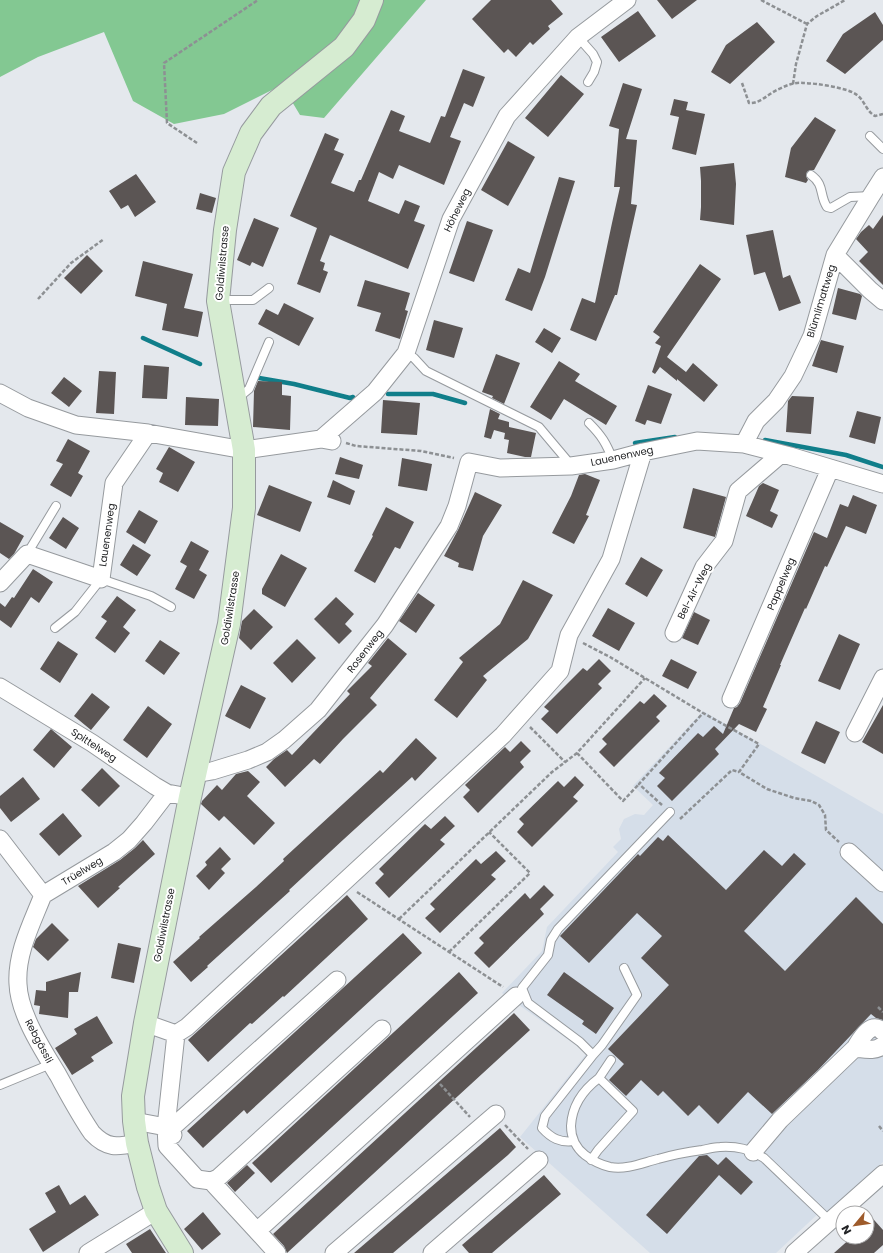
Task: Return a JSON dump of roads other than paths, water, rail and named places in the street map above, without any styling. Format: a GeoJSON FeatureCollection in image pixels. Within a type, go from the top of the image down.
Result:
{"type":"FeatureCollection","features":[{"type":"Feature","properties":{"kind":"street","name":"Goldiwilstrasse"},"geometry":{"type":"LineString","coordinates":[[182,1253],[156,1211],[148,1187],[137,1143],[133,1096],[145,1023],[190,797],[229,624],[244,508],[244,450],[218,300],[224,230],[234,172],[250,133],[271,106],[344,48],[364,20],[372,0]]}},
{"type":"Feature","properties":{"kind":"street","name":"Höheweg"},"geometry":{"type":"LineString","coordinates":[[244,450],[328,440],[375,392],[406,353],[451,218],[507,116],[578,37],[627,0]]}},
{"type":"Feature","properties":{"kind":"street","name":"Blümlimattweg"},"geometry":{"type":"LineString","coordinates":[[744,444],[756,421],[776,401],[793,376],[812,336],[835,255],[883,177]]}},
{"type":"Feature","properties":{"kind":"street"},"geometry":{"type":"LineString","coordinates":[[835,255],[883,302]]}},
{"type":"Feature","properties":{"kind":"street"},"geometry":{"type":"LineString","coordinates":[[0,393],[28,408],[76,425],[148,433],[244,450]]}},
{"type":"Feature","properties":{"kind":"street","name":"Lauenenweg"},"geometry":{"type":"LineString","coordinates":[[27,554],[101,579],[114,483],[148,433]]}},
{"type":"Feature","properties":{"kind":"street","name":"Lauenenweg"},"geometry":{"type":"LineString","coordinates":[[469,462],[500,468],[572,466],[613,460],[697,441],[744,444],[883,484]]}},
{"type":"Feature","properties":{"kind":"street"},"geometry":{"type":"LineString","coordinates":[[176,1034],[186,1027],[503,735],[560,671],[569,635],[611,559],[643,452]]}},
{"type":"Feature","properties":{"kind":"street","name":"Bel-Air-Weg"},"geometry":{"type":"LineString","coordinates":[[674,633],[704,567],[724,541],[738,490],[781,454]]}},
{"type":"Feature","properties":{"kind":"street","name":"Rosenweg"},"geometry":{"type":"LineString","coordinates":[[195,774],[212,771],[267,752],[284,740],[318,710],[385,625],[449,526],[457,506],[469,462]]}},
{"type":"Feature","properties":{"kind":"street","name":"Pappelweg"},"geometry":{"type":"LineString","coordinates":[[731,699],[830,469]]}},
{"type":"Feature","properties":{"kind":"street"},"geometry":{"type":"LineString","coordinates":[[0,583],[27,554]]}},
{"type":"Feature","properties":{"kind":"street"},"geometry":{"type":"LineString","coordinates":[[855,733],[883,678]]}},
{"type":"Feature","properties":{"kind":"street","name":"Spittelweg"},"geometry":{"type":"LineString","coordinates":[[0,687],[92,743],[167,793],[190,797]]}},
{"type":"Feature","properties":{"kind":"street","name":"Trüelweg"},"geometry":{"type":"LineString","coordinates":[[43,894],[119,848],[129,840],[167,793]]}},
{"type":"Feature","properties":{"kind":"street"},"geometry":{"type":"LineString","coordinates":[[0,839],[43,894]]}},
{"type":"Feature","properties":{"kind":"street"},"geometry":{"type":"LineString","coordinates":[[849,852],[883,883]]}},
{"type":"Feature","properties":{"kind":"street","name":"Rebgässli"},"geometry":{"type":"LineString","coordinates":[[43,894],[22,947],[18,985],[21,1005],[32,1028],[85,1124],[104,1144],[122,1146],[137,1143]]}},
{"type":"Feature","properties":{"kind":"street"},"geometry":{"type":"LineString","coordinates":[[171,1132],[175,1125],[337,980]]}},
{"type":"Feature","properties":{"kind":"street"},"geometry":{"type":"LineString","coordinates":[[257,1231],[516,996]]}},
{"type":"Feature","properties":{"kind":"street"},"geometry":{"type":"LineString","coordinates":[[145,1023],[176,1034]]}},
{"type":"Feature","properties":{"kind":"street"},"geometry":{"type":"LineString","coordinates":[[753,1152],[780,1120],[855,1048],[868,1030],[874,1028],[881,1029],[883,1032]]}},
{"type":"Feature","properties":{"kind":"street"},"geometry":{"type":"LineString","coordinates":[[176,1034],[171,1132],[167,1146],[197,1179],[211,1181],[218,1178],[382,1029]]}},
{"type":"Feature","properties":{"kind":"street"},"geometry":{"type":"LineString","coordinates":[[855,1048],[876,1050],[881,1048],[883,1045]]}},
{"type":"Feature","properties":{"kind":"street"},"geometry":{"type":"LineString","coordinates":[[334,1253],[496,1114]]}},
{"type":"Feature","properties":{"kind":"street"},"geometry":{"type":"LineString","coordinates":[[134,1121],[171,1132]]}},
{"type":"Feature","properties":{"kind":"street"},"geometry":{"type":"LineString","coordinates":[[432,1253],[539,1160]]}},
{"type":"Feature","properties":{"kind":"street"},"geometry":{"type":"LineString","coordinates":[[794,1253],[829,1220],[883,1174]]}},
{"type":"Feature","properties":{"kind":"street"},"geometry":{"type":"LineString","coordinates":[[211,1181],[277,1253]]}},
{"type":"Feature","properties":{"kind":"street"},"geometry":{"type":"LineString","coordinates":[[88,1253],[156,1211]]}},
{"type":"Feature","properties":{"kind":"lane"},"geometry":{"type":"LineString","coordinates":[[578,37],[593,54],[597,62],[594,72],[588,82]]}},
{"type":"Feature","properties":{"kind":"lane"},"geometry":{"type":"LineString","coordinates":[[870,136],[883,149]]}},
{"type":"Feature","properties":{"kind":"lane"},"geometry":{"type":"LineString","coordinates":[[811,175],[818,180],[826,207],[831,208],[850,197],[871,196]]}},
{"type":"Feature","properties":{"kind":"lane"},"geometry":{"type":"LineString","coordinates":[[218,300],[253,300],[269,288]]}},
{"type":"Feature","properties":{"kind":"lane"},"geometry":{"type":"LineString","coordinates":[[235,401],[249,389],[269,342]]}},
{"type":"Feature","properties":{"kind":"lane"},"geometry":{"type":"LineString","coordinates":[[406,353],[414,358],[426,371],[539,427],[572,466]]}},
{"type":"Feature","properties":{"kind":"lane"},"geometry":{"type":"LineString","coordinates":[[589,423],[600,434],[606,443],[613,460]]}},
{"type":"Feature","properties":{"kind":"lane"},"geometry":{"type":"LineString","coordinates":[[27,554],[56,506]]}},
{"type":"Feature","properties":{"kind":"lane"},"geometry":{"type":"LineString","coordinates":[[55,628],[75,612],[101,579],[151,596],[171,607]]}},
{"type":"Feature","properties":{"kind":"lane"},"geometry":{"type":"LineString","coordinates":[[593,1055],[580,1042],[528,1003],[522,988],[548,955],[551,940],[558,929],[670,812]]}},
{"type":"Feature","properties":{"kind":"lane"},"geometry":{"type":"LineString","coordinates":[[574,1142],[559,1141],[548,1135],[542,1128],[545,1116],[602,1045],[637,994],[624,968]]}},
{"type":"Feature","properties":{"kind":"lane"},"geometry":{"type":"LineString","coordinates":[[611,1060],[598,1078],[589,1085],[574,1106],[571,1127],[574,1142],[582,1153],[591,1160],[611,1167],[628,1167],[675,1154],[719,1147],[738,1147],[753,1152],[773,1166],[829,1220]]}},
{"type":"Feature","properties":{"kind":"lane"},"geometry":{"type":"LineString","coordinates":[[0,1085],[52,1064]]}},
{"type":"Feature","properties":{"kind":"lane"},"geometry":{"type":"LineString","coordinates":[[591,1160],[633,1111],[598,1078]]}},
{"type":"Feature","properties":{"kind":"waterway"},"geometry":{"type":"LineString","coordinates":[[143,338],[200,364]]}},
{"type":"Feature","properties":{"kind":"waterway"},"geometry":{"type":"LineString","coordinates":[[259,378],[294,384],[350,398],[353,397]]}},
{"type":"Feature","properties":{"kind":"waterway"},"geometry":{"type":"LineString","coordinates":[[388,394],[433,394],[465,403]]}},
{"type":"Feature","properties":{"kind":"waterway"},"geometry":{"type":"LineString","coordinates":[[635,443],[675,437]]}},
{"type":"Feature","properties":{"kind":"waterway"},"geometry":{"type":"LineString","coordinates":[[765,440],[846,455],[883,467]]}}]}
